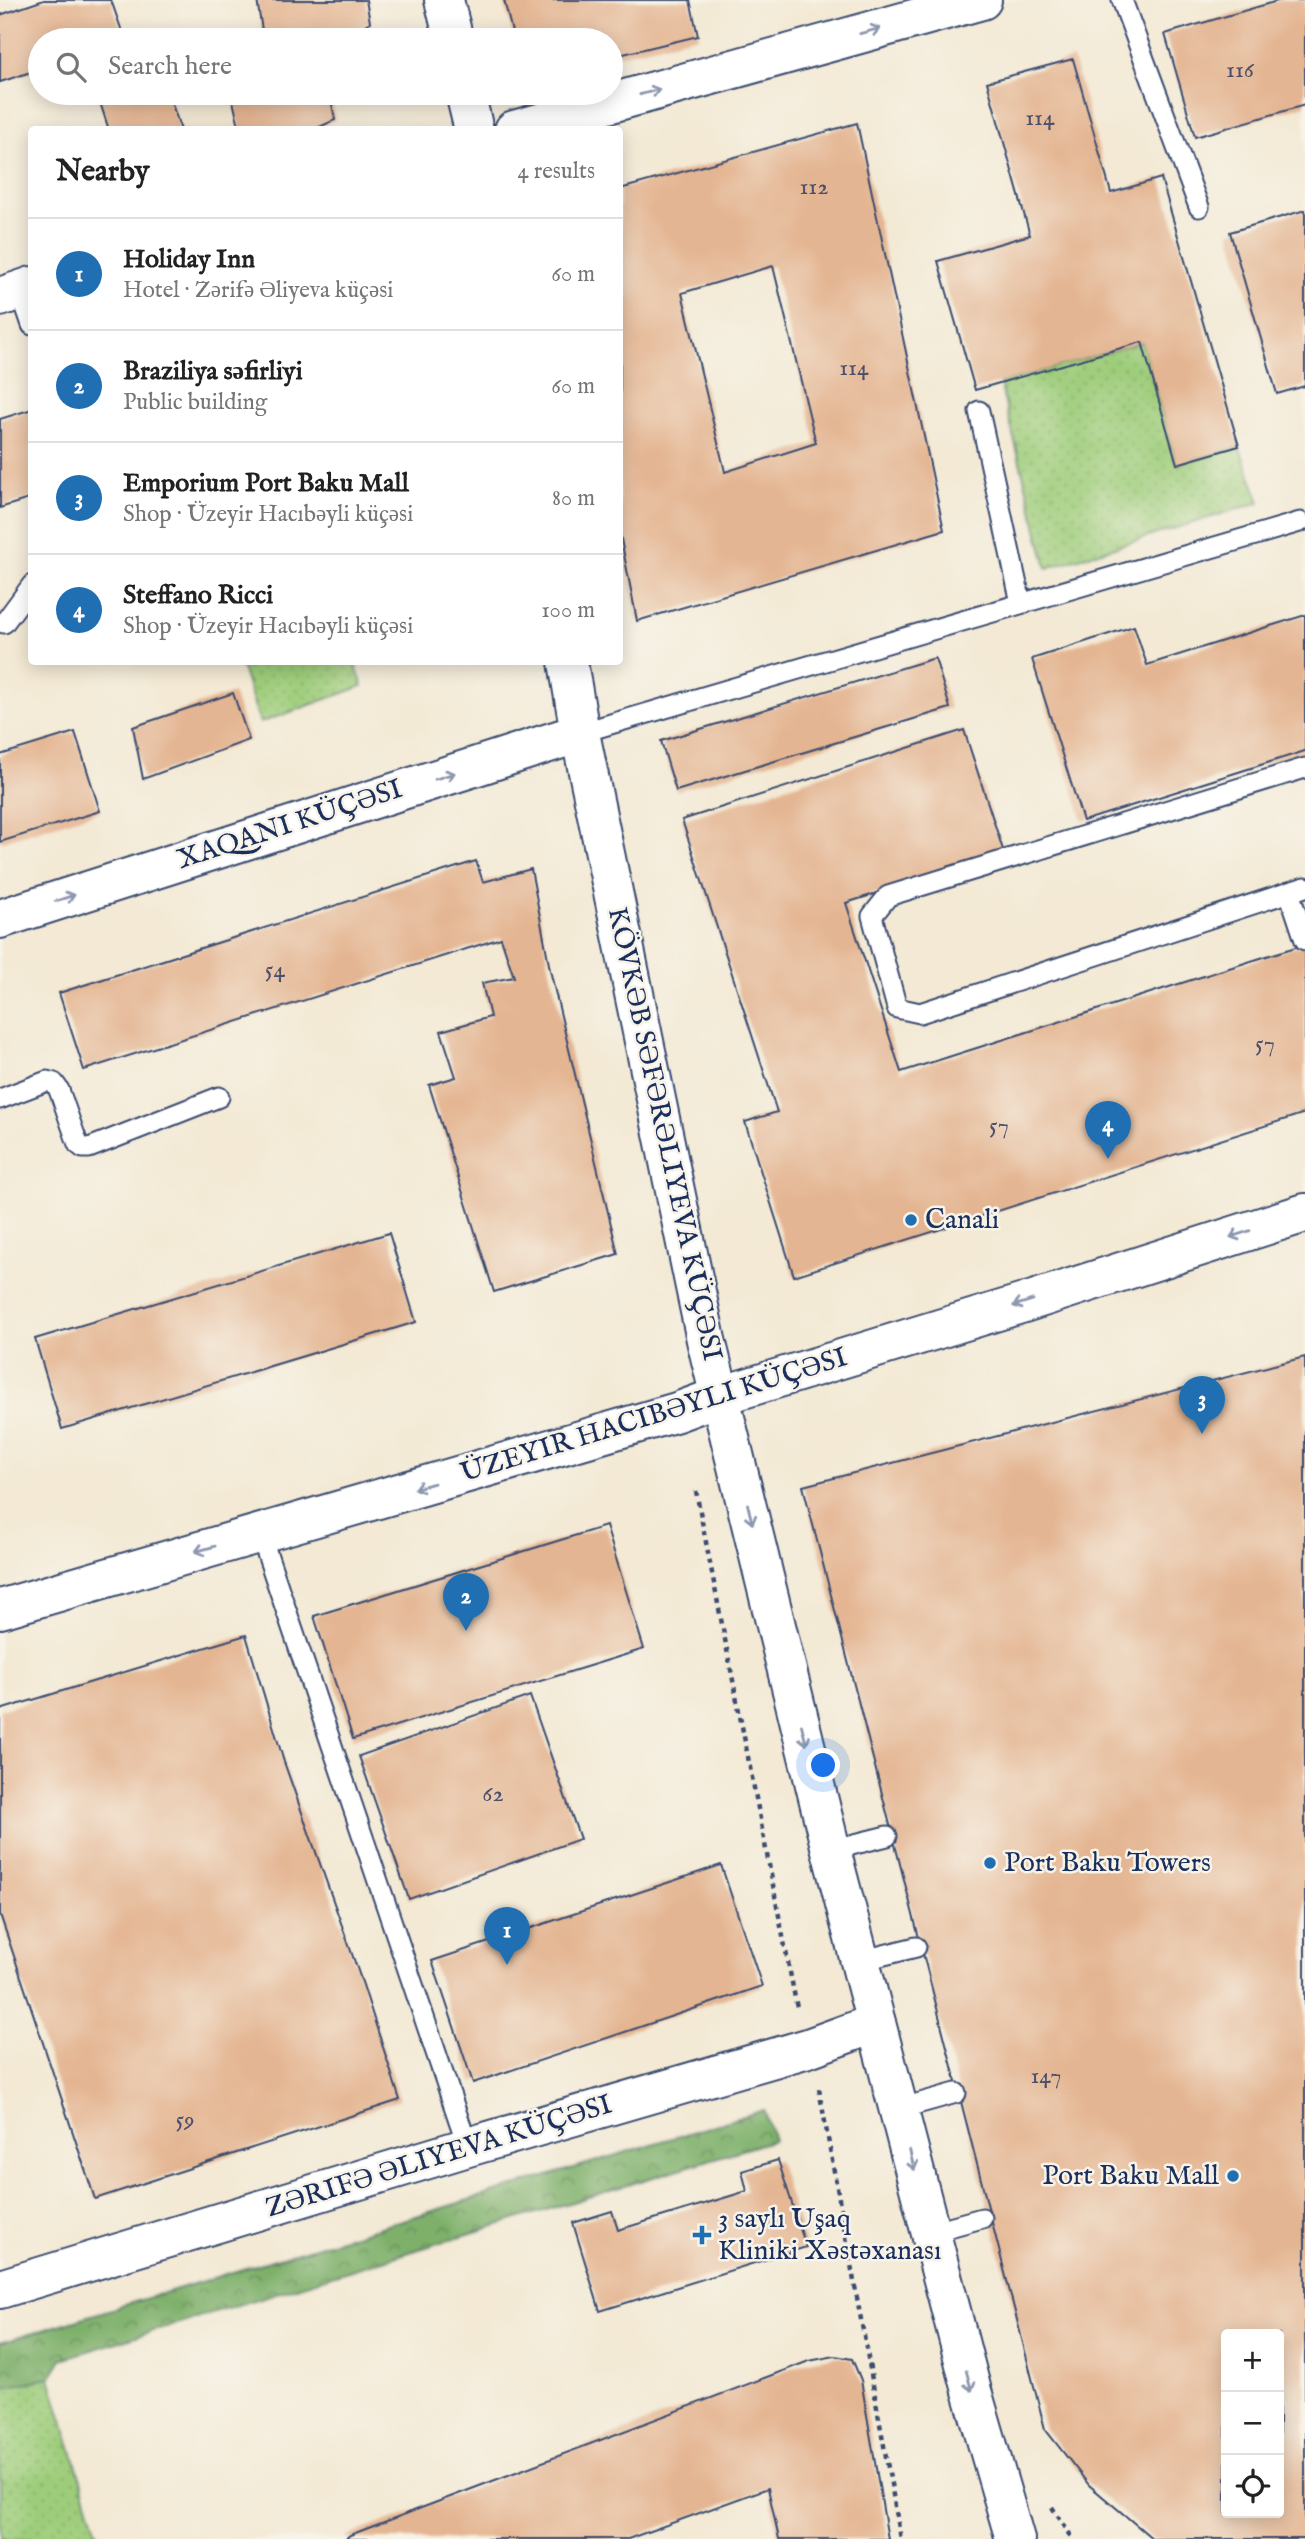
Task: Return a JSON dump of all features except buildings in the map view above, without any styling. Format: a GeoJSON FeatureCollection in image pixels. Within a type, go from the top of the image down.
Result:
{"type":"FeatureCollection","features":[{"type":"Feature","properties":{"kind":"main road"},"geometry":{"type":"LineString","coordinates":[[444,0],[451,28]]}},
{"type":"Feature","properties":{"kind":"main road"},"geometry":{"type":"LineString","coordinates":[[623,100],[982,0]]}},
{"type":"Feature","properties":{"kind":"main road"},"geometry":{"type":"LineString","coordinates":[[469,105],[473,126]]}},
{"type":"Feature","properties":{"kind":"main road"},"geometry":{"type":"LineString","coordinates":[[528,126],[604,105]]}},
{"type":"Feature","properties":{"kind":"main road","name":"KÖVKƏB SƏFƏRƏLIYEVA KÜÇƏSI"},"geometry":{"type":"LineString","coordinates":[[569,665],[580,733],[698,1302],[720,1396],[831,1850],[972,2391],[1015,2539]]}},
{"type":"Feature","properties":{"kind":"main road","name":"XAQANI KÜÇƏSI"},"geometry":{"type":"LineString","coordinates":[[0,919],[580,733]]}},
{"type":"Feature","properties":{"kind":"main road"},"geometry":{"type":"LineString","coordinates":[[0,1609],[677,1412],[720,1396],[1305,1213]]}},
{"type":"Feature","properties":{"kind":"main road","name":"ZƏRIFƏ ƏLIYEVA KÜÇƏSI"},"geometry":{"type":"LineString","coordinates":[[0,2289],[468,2147],[808,2048],[876,2023]]}},
{"type":"Feature","properties":{"kind":"lane"},"geometry":{"type":"LineString","coordinates":[[1122,0],[1199,208]]}},
{"type":"Feature","properties":{"kind":"lane"},"geometry":{"type":"LineString","coordinates":[[979,411],[1021,603]]}},
{"type":"Feature","properties":{"kind":"lane"},"geometry":{"type":"LineString","coordinates":[[580,733],[1300,522]]}},
{"type":"Feature","properties":{"kind":"lane"},"geometry":{"type":"LineString","coordinates":[[4,623],[28,590]]}},
{"type":"Feature","properties":{"kind":"lane"},"geometry":{"type":"LineString","coordinates":[[1305,768],[888,896],[872,916],[897,1008],[920,1013],[1297,890],[1305,940]]}},
{"type":"Feature","properties":{"kind":"lane"},"geometry":{"type":"LineString","coordinates":[[0,1099],[47,1081],[54,1083],[60,1090],[78,1144],[89,1148],[219,1097]]}},
{"type":"Feature","properties":{"kind":"lane"},"geometry":{"type":"LineString","coordinates":[[260,1533],[468,2147]]}},
{"type":"Feature","properties":{"kind":"lane"},"geometry":{"type":"LineString","coordinates":[[831,1850],[887,1836]]}},
{"type":"Feature","properties":{"kind":"lane"},"geometry":{"type":"LineString","coordinates":[[860,1961],[916,1947]]}},
{"type":"Feature","properties":{"kind":"lane"},"geometry":{"type":"LineString","coordinates":[[899,2109],[956,2093]]}},
{"type":"Feature","properties":{"kind":"lane"},"geometry":{"type":"LineString","coordinates":[[931,2232],[982,2218]]}},
{"type":"Feature","properties":{"kind":"path"},"geometry":{"type":"LineString","coordinates":[[695,1487],[799,2019]]}},
{"type":"Feature","properties":{"kind":"path"},"geometry":{"type":"LineString","coordinates":[[818,2084],[901,2539]]}},
{"type":"Feature","properties":{"kind":"green space"},"geometry":{"type":"Polygon","coordinates":[[[1142,342],[1177,464],[1239,446],[1260,502],[1047,568],[1000,383],[1142,342]]]}},
{"type":"Feature","properties":{"kind":"green space"},"geometry":{"type":"Polygon","coordinates":[[[241,665],[355,665],[363,686],[260,723],[241,665]]]}},
{"type":"Feature","properties":{"kind":"green space"},"geometry":{"type":"Polygon","coordinates":[[[764,2110],[774,2140],[62,2359],[50,2378],[0,2388],[0,2343],[764,2110]]]}},
{"type":"Feature","properties":{"kind":"green space"},"geometry":{"type":"Polygon","coordinates":[[[50,2378],[99,2539],[0,2539],[0,2388],[50,2378]]]}},
{"type":"Feature","properties":{"kind":"place","name":"Steffano Ricci"},"geometry":{"type":"Point","coordinates":[1108,1159]}},
{"type":"Feature","properties":{"kind":"place","name":"Canali"},"geometry":{"type":"Point","coordinates":[911,1220]}},
{"type":"Feature","properties":{"kind":"place","name":"Emporium Port Baku Mall"},"geometry":{"type":"Point","coordinates":[1202,1434]}},
{"type":"Feature","properties":{"kind":"place","name":"Braziliya səfirliyi"},"geometry":{"type":"Point","coordinates":[466,1631]}},
{"type":"Feature","properties":{"kind":"place","name":"Port Baku Towers"},"geometry":{"type":"Point","coordinates":[990,1863]}},
{"type":"Feature","properties":{"kind":"place","name":"Holiday Inn"},"geometry":{"type":"Point","coordinates":[507,1965]}},
{"type":"Feature","properties":{"kind":"place","name":"Port Baku Mall"},"geometry":{"type":"Point","coordinates":[1233,2176]}},
{"type":"Feature","properties":{"kind":"place","name":"3 saylı Uşaq Kliniki Xəstəxanası"},"geometry":{"type":"Point","coordinates":[702,2235]}}]}
